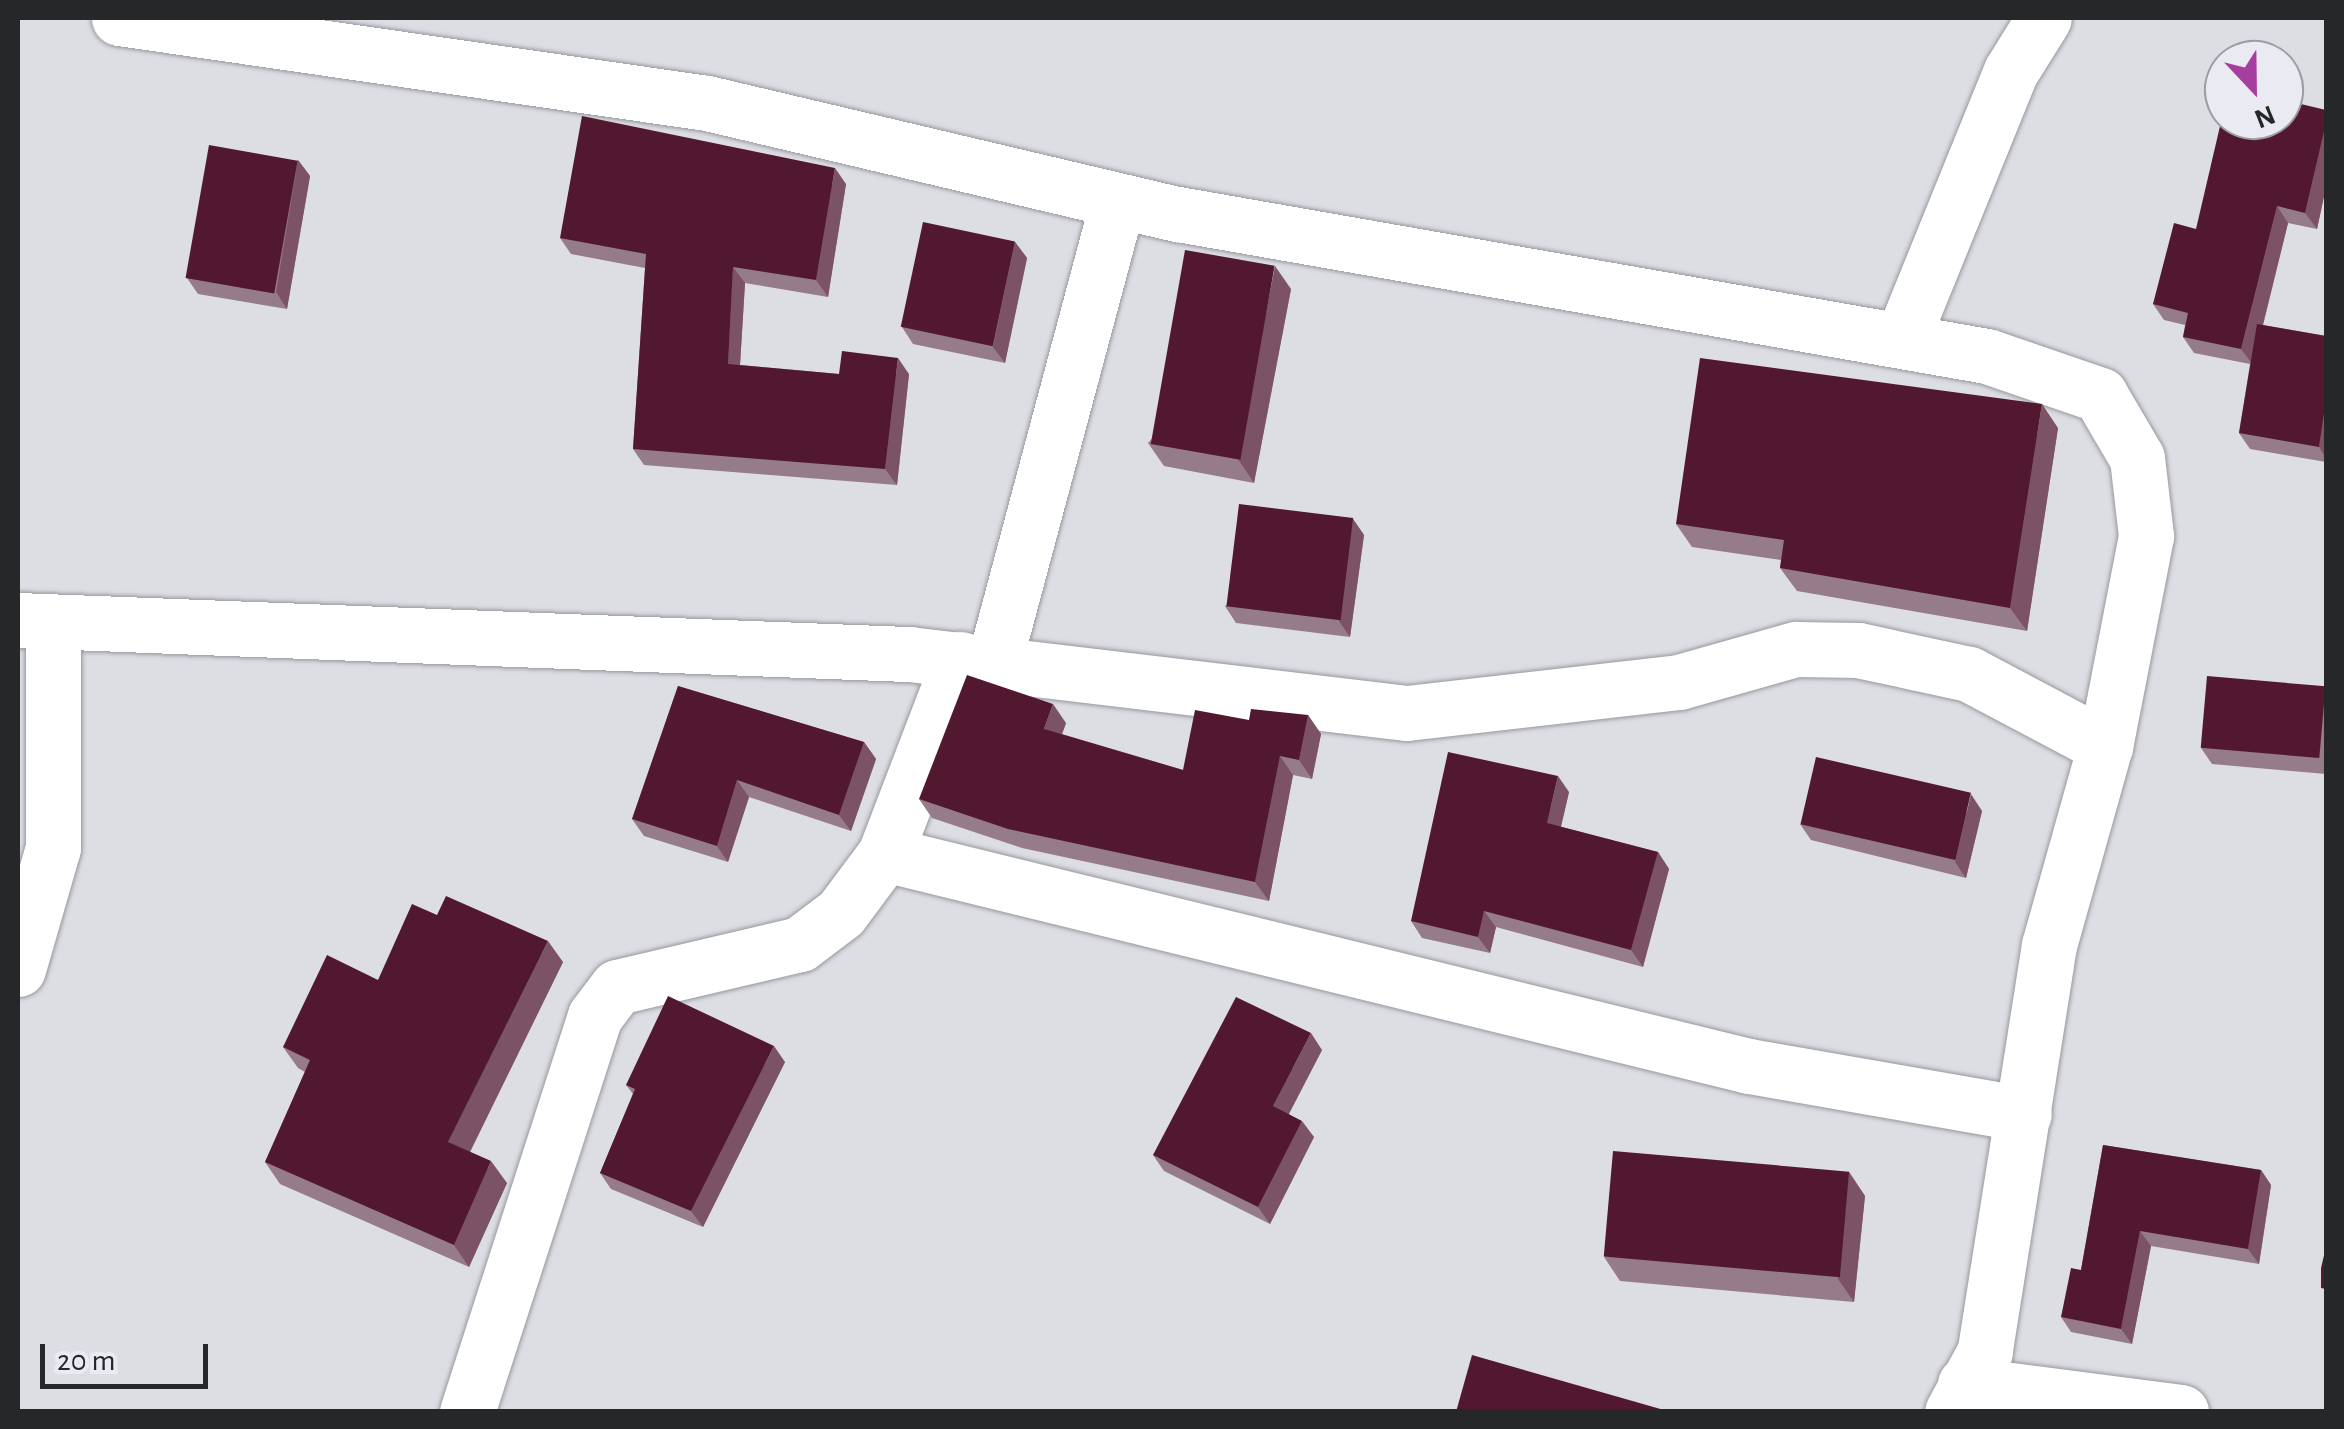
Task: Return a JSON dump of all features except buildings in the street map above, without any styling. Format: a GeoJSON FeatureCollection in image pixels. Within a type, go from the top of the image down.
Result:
{"type":"FeatureCollection","features":[{"type":"Feature","properties":{"kind":"street"},"geometry":{"type":"LineString","coordinates":[[119,18],[707,103],[1118,200],[1902,339],[2062,376],[2100,395],[2128,436],[2150,509],[2105,746],[2048,945],[1985,1350],[1958,1398],[2181,1412]]}},
{"type":"Feature","properties":{"kind":"street"},"geometry":{"type":"LineString","coordinates":[[1902,339],[2011,70],[2044,18]]}},
{"type":"Feature","properties":{"kind":"street"},"geometry":{"type":"LineString","coordinates":[[467,1412],[595,1016],[617,987],[800,944],[841,914],[885,854],[977,661],[1118,200]]}},
{"type":"Feature","properties":{"kind":"street"},"geometry":{"type":"LineString","coordinates":[[18,969],[53,848],[36,622],[611,637],[977,661],[1406,713],[1661,685],[1796,649],[1858,650],[1969,674],[2105,746]]}},
{"type":"Feature","properties":{"kind":"street"},"geometry":{"type":"LineString","coordinates":[[885,854],[1749,1066],[2024,1114]]}}]}
